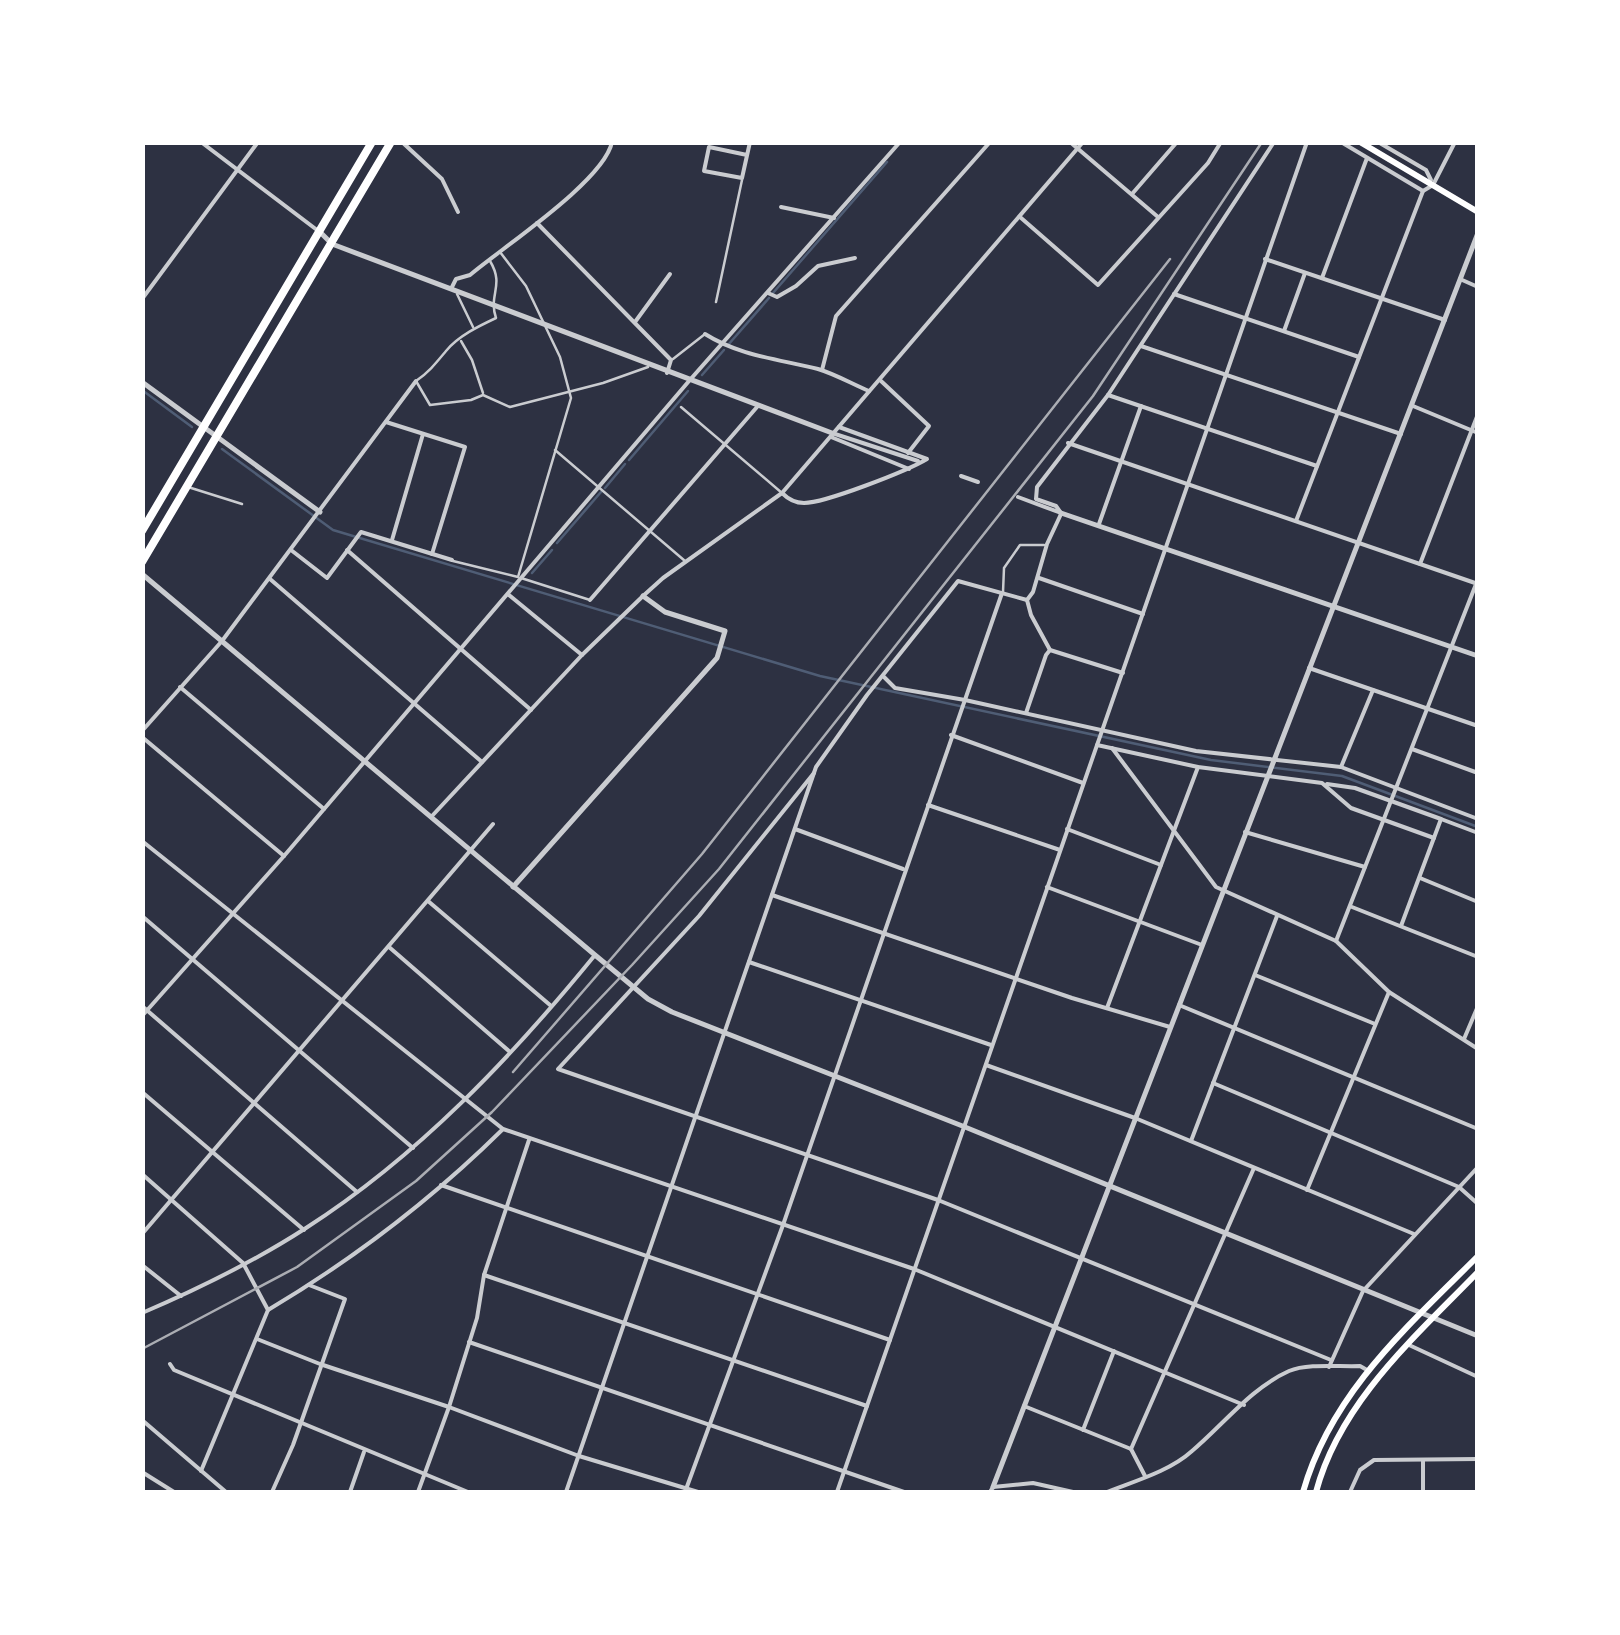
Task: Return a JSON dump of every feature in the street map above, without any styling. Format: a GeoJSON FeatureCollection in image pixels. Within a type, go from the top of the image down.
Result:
{"type":"FeatureCollection","features":[{"type":"Feature","properties":{"kind":"highway"},"geometry":{"type":"LineString","coordinates":[[142,532],[372,142]]}},
{"type":"Feature","properties":{"kind":"highway"},"geometry":{"type":"LineString","coordinates":[[142,562],[391,142]]}},
{"type":"Feature","properties":{"kind":"main road"},"geometry":{"type":"LineString","coordinates":[[1360,142],[1478,212]]}},
{"type":"Feature","properties":{"kind":"main road"},"geometry":{"type":"LineString","coordinates":[[1304,1492],[1340,1406],[1367,1370],[1478,1256]]}},
{"type":"Feature","properties":{"kind":"main road"},"geometry":{"type":"LineString","coordinates":[[1316,1492],[1326,1460],[1353,1410],[1478,1272]]}},
{"type":"Feature","properties":{"kind":"street"},"geometry":{"type":"LineString","coordinates":[[201,142],[332,244],[667,373],[918,461]]}},
{"type":"Feature","properties":{"kind":"street"},"geometry":{"type":"LineString","coordinates":[[142,299],[258,142]]}},
{"type":"Feature","properties":{"kind":"street"},"geometry":{"type":"LineString","coordinates":[[402,142],[442,179],[458,212]]}},
{"type":"Feature","properties":{"kind":"street"},"geometry":{"type":"LineString","coordinates":[[453,291],[456,278],[470,274],[572,193],[607,156],[612,142]]}},
{"type":"Feature","properties":{"kind":"street"},"geometry":{"type":"LineString","coordinates":[[747,155],[709,147],[704,171],[742,178],[750,142]]}},
{"type":"Feature","properties":{"kind":"street"},"geometry":{"type":"LineString","coordinates":[[142,1016],[145,1008],[284,856],[689,380],[900,142]]}},
{"type":"Feature","properties":{"kind":"street"},"geometry":{"type":"LineString","coordinates":[[822,370],[836,316],[990,142]]}},
{"type":"Feature","properties":{"kind":"street"},"geometry":{"type":"LineString","coordinates":[[1070,142],[1158,217]]}},
{"type":"Feature","properties":{"kind":"street"},"geometry":{"type":"LineString","coordinates":[[431,818],[643,596],[782,493],[1082,142]]}},
{"type":"Feature","properties":{"kind":"street"},"geometry":{"type":"LineString","coordinates":[[1132,194],[1176,142]]}},
{"type":"Feature","properties":{"kind":"street"},"geometry":{"type":"LineString","coordinates":[[1020,217],[1098,285],[1208,163],[1221,142]]}},
{"type":"Feature","properties":{"kind":"street"},"geometry":{"type":"LineString","coordinates":[[1061,513],[1056,506],[1036,498],[1037,487],[1142,346],[1274,142]]}},
{"type":"Feature","properties":{"kind":"street"},"geometry":{"type":"LineString","coordinates":[[837,1492],[1307,142]]}},
{"type":"Feature","properties":{"kind":"street"},"geometry":{"type":"LineString","coordinates":[[1341,142],[1423,191]]}},
{"type":"Feature","properties":{"kind":"street"},"geometry":{"type":"LineString","coordinates":[[1378,142],[1426,170],[1432,185]]}},
{"type":"Feature","properties":{"kind":"street"},"geometry":{"type":"LineString","coordinates":[[1296,521],[1423,191],[1432,185],[1455,142]]}},
{"type":"Feature","properties":{"kind":"street"},"geometry":{"type":"LineString","coordinates":[[1322,278],[1368,158]]}},
{"type":"Feature","properties":{"kind":"street"},"geometry":{"type":"LineString","coordinates":[[781,208],[834,218]]}},
{"type":"Feature","properties":{"kind":"street"},"geometry":{"type":"LineString","coordinates":[[537,223],[672,360],[667,373]]}},
{"type":"Feature","properties":{"kind":"street"},"geometry":{"type":"LineString","coordinates":[[991,1490],[1478,232]]}},
{"type":"Feature","properties":{"kind":"street"},"geometry":{"type":"LineString","coordinates":[[768,293],[774,298],[785,294],[818,266],[855,258]]}},
{"type":"Feature","properties":{"kind":"street"},"geometry":{"type":"LineString","coordinates":[[1265,259],[1444,320]]}},
{"type":"Feature","properties":{"kind":"street"},"geometry":{"type":"LineString","coordinates":[[1284,332],[1305,272]]}},
{"type":"Feature","properties":{"kind":"street"},"geometry":{"type":"LineString","coordinates":[[635,322],[670,274]]}},
{"type":"Feature","properties":{"kind":"street"},"geometry":{"type":"LineString","coordinates":[[1460,280],[1478,287]]}},
{"type":"Feature","properties":{"kind":"street"},"geometry":{"type":"LineString","coordinates":[[1174,294],[1359,357]]}},
{"type":"Feature","properties":{"kind":"street"},"geometry":{"type":"LineString","coordinates":[[705,334],[754,356],[822,370],[868,391]]}},
{"type":"Feature","properties":{"kind":"street"},"geometry":{"type":"LineString","coordinates":[[1142,346],[1401,434]]}},
{"type":"Feature","properties":{"kind":"street"},"geometry":{"type":"LineString","coordinates":[[880,380],[928,426],[908,453]]}},
{"type":"Feature","properties":{"kind":"street"},"geometry":{"type":"LineString","coordinates":[[142,382],[319,513]]}},
{"type":"Feature","properties":{"kind":"street"},"geometry":{"type":"LineString","coordinates":[[284,856],[142,734],[222,641],[416,382]]}},
{"type":"Feature","properties":{"kind":"street"},"geometry":{"type":"LineString","coordinates":[[1108,395],[1317,466]]}},
{"type":"Feature","properties":{"kind":"street"},"geometry":{"type":"LineString","coordinates":[[1412,405],[1474,432]]}},
{"type":"Feature","properties":{"kind":"street"},"geometry":{"type":"LineString","coordinates":[[590,600],[758,406]]}},
{"type":"Feature","properties":{"kind":"street"},"geometry":{"type":"LineString","coordinates":[[1098,526],[1141,406]]}},
{"type":"Feature","properties":{"kind":"street"},"geometry":{"type":"LineString","coordinates":[[1420,564],[1478,414]]}},
{"type":"Feature","properties":{"kind":"street"},"geometry":{"type":"LineString","coordinates":[[386,422],[464,447],[432,554]]}},
{"type":"Feature","properties":{"kind":"street"},"geometry":{"type":"LineString","coordinates":[[782,493],[804,503],[910,469],[927,459],[833,432]]}},
{"type":"Feature","properties":{"kind":"street"},"geometry":{"type":"LineString","coordinates":[[833,432],[910,469]]}},
{"type":"Feature","properties":{"kind":"street"},"geometry":{"type":"LineString","coordinates":[[391,542],[423,434]]}},
{"type":"Feature","properties":{"kind":"street"},"geometry":{"type":"LineString","coordinates":[[1068,443],[1477,582],[1336,941]]}},
{"type":"Feature","properties":{"kind":"street"},"geometry":{"type":"LineString","coordinates":[[961,476],[978,482]]}},
{"type":"Feature","properties":{"kind":"street"},"geometry":{"type":"LineString","coordinates":[[1018,497],[1478,656]]}},
{"type":"Feature","properties":{"kind":"street"},"geometry":{"type":"LineString","coordinates":[[1061,513],[1027,600],[1030,615],[1050,650],[1123,674]]}},
{"type":"Feature","properties":{"kind":"street"},"geometry":{"type":"LineString","coordinates":[[291,550],[326,578],[361,532],[452,560]]}},
{"type":"Feature","properties":{"kind":"street"},"geometry":{"type":"LineString","coordinates":[[346,550],[531,710]]}},
{"type":"Feature","properties":{"kind":"street"},"geometry":{"type":"LineString","coordinates":[[142,574],[595,955],[672,1012],[1478,1336]]}},
{"type":"Feature","properties":{"kind":"street"},"geometry":{"type":"LineString","coordinates":[[1038,578],[1143,614]]}},
{"type":"Feature","properties":{"kind":"street"},"geometry":{"type":"LineString","coordinates":[[270,579],[482,762]]}},
{"type":"Feature","properties":{"kind":"street"},"geometry":{"type":"LineString","coordinates":[[1027,600],[958,581],[866,696],[814,773],[699,916],[558,1069],[938,1200],[1332,1360]]}},
{"type":"Feature","properties":{"kind":"street"},"geometry":{"type":"LineString","coordinates":[[510,592],[582,656]]}},
{"type":"Feature","properties":{"kind":"street"},"geometry":{"type":"LineString","coordinates":[[686,1490],[784,1225],[1002,593]]}},
{"type":"Feature","properties":{"kind":"street"},"geometry":{"type":"LineString","coordinates":[[513,887],[716,658],[725,631],[665,612],[643,596]]}},
{"type":"Feature","properties":{"kind":"street"},"geometry":{"type":"LineString","coordinates":[[1026,713],[1050,650]]}},
{"type":"Feature","properties":{"kind":"street"},"geometry":{"type":"LineString","coordinates":[[1309,668],[1478,726]]}},
{"type":"Feature","properties":{"kind":"street"},"geometry":{"type":"LineString","coordinates":[[882,680],[895,688],[1196,750],[1342,768],[1478,819]]}},
{"type":"Feature","properties":{"kind":"street"},"geometry":{"type":"LineString","coordinates":[[180,687],[324,809]]}},
{"type":"Feature","properties":{"kind":"street"},"geometry":{"type":"LineString","coordinates":[[1342,768],[1373,690]]}},
{"type":"Feature","properties":{"kind":"street"},"geometry":{"type":"LineString","coordinates":[[952,735],[1083,783]]}},
{"type":"Feature","properties":{"kind":"street"},"geometry":{"type":"LineString","coordinates":[[1096,744],[1198,767],[1355,788],[1478,833]]}},
{"type":"Feature","properties":{"kind":"street"},"geometry":{"type":"LineString","coordinates":[[1112,748],[1216,887],[1336,941],[1389,992],[1478,1049]]}},
{"type":"Feature","properties":{"kind":"street"},"geometry":{"type":"LineString","coordinates":[[1412,749],[1478,773]]}},
{"type":"Feature","properties":{"kind":"street"},"geometry":{"type":"LineString","coordinates":[[1107,1008],[1198,767]]}},
{"type":"Feature","properties":{"kind":"street"},"geometry":{"type":"LineString","coordinates":[[566,1492],[814,773]]}},
{"type":"Feature","properties":{"kind":"street"},"geometry":{"type":"LineString","coordinates":[[1322,783],[1352,808],[1434,838]]}},
{"type":"Feature","properties":{"kind":"street"},"geometry":{"type":"LineString","coordinates":[[928,805],[1060,850]]}},
{"type":"Feature","properties":{"kind":"street"},"geometry":{"type":"LineString","coordinates":[[1401,926],[1441,819]]}},
{"type":"Feature","properties":{"kind":"street"},"geometry":{"type":"LineString","coordinates":[[142,1234],[493,824]]}},
{"type":"Feature","properties":{"kind":"street"},"geometry":{"type":"LineString","coordinates":[[795,829],[905,870]]}},
{"type":"Feature","properties":{"kind":"street"},"geometry":{"type":"LineString","coordinates":[[1067,830],[1161,865]]}},
{"type":"Feature","properties":{"kind":"street"},"geometry":{"type":"LineString","coordinates":[[1245,832],[1366,867]]}},
{"type":"Feature","properties":{"kind":"street"},"geometry":{"type":"LineString","coordinates":[[142,841],[503,1128],[914,1269],[1244,1404]]}},
{"type":"Feature","properties":{"kind":"street"},"geometry":{"type":"LineString","coordinates":[[1420,878],[1478,902]]}},
{"type":"Feature","properties":{"kind":"street"},"geometry":{"type":"LineString","coordinates":[[1047,887],[1202,945]]}},
{"type":"Feature","properties":{"kind":"street"},"geometry":{"type":"LineString","coordinates":[[772,895],[1170,1028]]}},
{"type":"Feature","properties":{"kind":"street"},"geometry":{"type":"LineString","coordinates":[[427,900],[550,1005]]}},
{"type":"Feature","properties":{"kind":"street"},"geometry":{"type":"LineString","coordinates":[[1350,906],[1478,957]]}},
{"type":"Feature","properties":{"kind":"street"},"geometry":{"type":"LineString","coordinates":[[142,916],[413,1148]]}},
{"type":"Feature","properties":{"kind":"street"},"geometry":{"type":"LineString","coordinates":[[1191,1141],[1277,916]]}},
{"type":"Feature","properties":{"kind":"street"},"geometry":{"type":"LineString","coordinates":[[388,946],[510,1052]]}},
{"type":"Feature","properties":{"kind":"street"},"geometry":{"type":"LineString","coordinates":[[142,1313],[304,1230],[413,1148],[466,1099],[595,955]]}},
{"type":"Feature","properties":{"kind":"street"},"geometry":{"type":"LineString","coordinates":[[750,962],[993,1046]]}},
{"type":"Feature","properties":{"kind":"street"},"geometry":{"type":"LineString","coordinates":[[1255,975],[1376,1024]]}},
{"type":"Feature","properties":{"kind":"street"},"geometry":{"type":"LineString","coordinates":[[1307,1190],[1389,992]]}},
{"type":"Feature","properties":{"kind":"street"},"geometry":{"type":"LineString","coordinates":[[1179,1005],[1478,1129]]}},
{"type":"Feature","properties":{"kind":"street"},"geometry":{"type":"LineString","coordinates":[[1464,1040],[1478,1006]]}},
{"type":"Feature","properties":{"kind":"street"},"geometry":{"type":"LineString","coordinates":[[145,1008],[357,1192]]}},
{"type":"Feature","properties":{"kind":"street"},"geometry":{"type":"LineString","coordinates":[[986,1065],[1136,1118],[1414,1234]]}},
{"type":"Feature","properties":{"kind":"street"},"geometry":{"type":"LineString","coordinates":[[1213,1083],[1459,1186],[1478,1204]]}},
{"type":"Feature","properties":{"kind":"street"},"geometry":{"type":"LineString","coordinates":[[142,1092],[304,1230]]}},
{"type":"Feature","properties":{"kind":"street"},"geometry":{"type":"LineString","coordinates":[[201,1471],[268,1310],[343,1263],[441,1185],[503,1128]]}},
{"type":"Feature","properties":{"kind":"street"},"geometry":{"type":"LineString","coordinates":[[418,1492],[449,1407],[484,1275],[530,1138]]}},
{"type":"Feature","properties":{"kind":"street"},"geometry":{"type":"LineString","coordinates":[[1329,1367],[1363,1291],[1478,1167]]}},
{"type":"Feature","properties":{"kind":"street"},"geometry":{"type":"LineString","coordinates":[[1131,1449],[1254,1168]]}},
{"type":"Feature","properties":{"kind":"street"},"geometry":{"type":"LineString","coordinates":[[142,1174],[243,1263],[268,1310]]}},
{"type":"Feature","properties":{"kind":"street"},"geometry":{"type":"LineString","coordinates":[[441,1185],[890,1340]]}},
{"type":"Feature","properties":{"kind":"street"},"geometry":{"type":"LineString","coordinates":[[142,1265],[180,1296]]}},
{"type":"Feature","properties":{"kind":"street"},"geometry":{"type":"LineString","coordinates":[[484,1275],[867,1406]]}},
{"type":"Feature","properties":{"kind":"street"},"geometry":{"type":"LineString","coordinates":[[272,1492],[345,1299],[310,1286]]}},
{"type":"Feature","properties":{"kind":"street"},"geometry":{"type":"LineString","coordinates":[[257,1338],[580,1456],[698,1492]]}},
{"type":"Feature","properties":{"kind":"street"},"geometry":{"type":"LineString","coordinates":[[469,1342],[904,1492]]}},
{"type":"Feature","properties":{"kind":"street"},"geometry":{"type":"LineString","coordinates":[[1409,1345],[1478,1378]]}},
{"type":"Feature","properties":{"kind":"street"},"geometry":{"type":"LineString","coordinates":[[1082,1430],[1114,1351]]}},
{"type":"Feature","properties":{"kind":"street"},"geometry":{"type":"LineString","coordinates":[[170,1364],[174,1370],[364,1452],[468,1492]]}},
{"type":"Feature","properties":{"kind":"street"},"geometry":{"type":"LineString","coordinates":[[1108,1492],[1191,1452],[1218,1424],[1293,1370],[1360,1366],[1367,1370]]}},
{"type":"Feature","properties":{"kind":"street"},"geometry":{"type":"LineString","coordinates":[[1023,1406],[1131,1449],[1145,1476]]}},
{"type":"Feature","properties":{"kind":"street"},"geometry":{"type":"LineString","coordinates":[[142,1420],[226,1492]]}},
{"type":"Feature","properties":{"kind":"street"},"geometry":{"type":"LineString","coordinates":[[350,1492],[364,1452]]}},
{"type":"Feature","properties":{"kind":"street"},"geometry":{"type":"LineString","coordinates":[[1350,1492],[1360,1470],[1374,1460],[1478,1460]]}},
{"type":"Feature","properties":{"kind":"street"},"geometry":{"type":"LineString","coordinates":[[1423,1460],[1423,1492]]}},
{"type":"Feature","properties":{"kind":"street"},"geometry":{"type":"LineString","coordinates":[[142,1472],[174,1492]]}},
{"type":"Feature","properties":{"kind":"street"},"geometry":{"type":"LineString","coordinates":[[991,1490],[1033,1483],[1073,1492]]}},
{"type":"Feature","properties":{"kind":"lane"},"geometry":{"type":"LineString","coordinates":[[716,302],[742,178]]}},
{"type":"Feature","properties":{"kind":"lane"},"geometry":{"type":"LineString","coordinates":[[500,251],[526,286],[560,357],[571,398],[519,577]]}},
{"type":"Feature","properties":{"kind":"lane"},"geometry":{"type":"LineString","coordinates":[[483,394],[471,400],[430,405],[416,382],[439,364],[446,350],[496,318],[492,306],[498,277],[489,259]]}},
{"type":"Feature","properties":{"kind":"lane"},"geometry":{"type":"LineString","coordinates":[[453,291],[474,329]]}},
{"type":"Feature","properties":{"kind":"lane"},"geometry":{"type":"LineString","coordinates":[[672,360],[705,334]]}},
{"type":"Feature","properties":{"kind":"lane"},"geometry":{"type":"LineString","coordinates":[[460,340],[472,360],[483,394],[510,408],[649,366]]}},
{"type":"Feature","properties":{"kind":"lane"},"geometry":{"type":"LineString","coordinates":[[681,406],[782,493]]}},
{"type":"Feature","properties":{"kind":"lane"},"geometry":{"type":"LineString","coordinates":[[554,450],[686,562]]}},
{"type":"Feature","properties":{"kind":"lane"},"geometry":{"type":"LineString","coordinates":[[187,486],[242,504]]}},
{"type":"Feature","properties":{"kind":"lane"},"geometry":{"type":"LineString","coordinates":[[1002,593],[1004,568],[1020,545],[1046,544]]}},
{"type":"Feature","properties":{"kind":"lane"},"geometry":{"type":"LineString","coordinates":[[452,560],[590,600]]}},
{"type":"Feature","properties":{"kind":"waterway"},"geometry":{"type":"LineString","coordinates":[[773,293],[887,162]]}},
{"type":"Feature","properties":{"kind":"waterway"},"geometry":{"type":"LineString","coordinates":[[728,345],[769,298]]}},
{"type":"Feature","properties":{"kind":"waterway"},"geometry":{"type":"LineString","coordinates":[[702,375],[724,350]]}},
{"type":"Feature","properties":{"kind":"waterway"},"geometry":{"type":"LineString","coordinates":[[142,390],[192,427]]}},
{"type":"Feature","properties":{"kind":"waterway"},"geometry":{"type":"LineString","coordinates":[[629,460],[688,391]]}},
{"type":"Feature","properties":{"kind":"waterway"},"geometry":{"type":"LineString","coordinates":[[222,449],[333,530],[820,676],[1211,760],[1342,776],[1478,827]]}},
{"type":"Feature","properties":{"kind":"waterway"},"geometry":{"type":"LineString","coordinates":[[605,488],[625,464]]}},
{"type":"Feature","properties":{"kind":"waterway"},"geometry":{"type":"LineString","coordinates":[[557,543],[601,492]]}},
{"type":"Feature","properties":{"kind":"waterway"},"geometry":{"type":"LineString","coordinates":[[532,573],[552,550]]}},
{"type":"Feature","properties":{"kind":"railway"},"geometry":{"type":"LineString","coordinates":[[142,1349],[297,1267],[416,1181],[492,1112],[632,965],[719,869],[1093,396],[1262,142]]}},
{"type":"Feature","properties":{"kind":"railway"},"geometry":{"type":"LineString","coordinates":[[513,1072],[702,854],[1170,259]]}}]}
